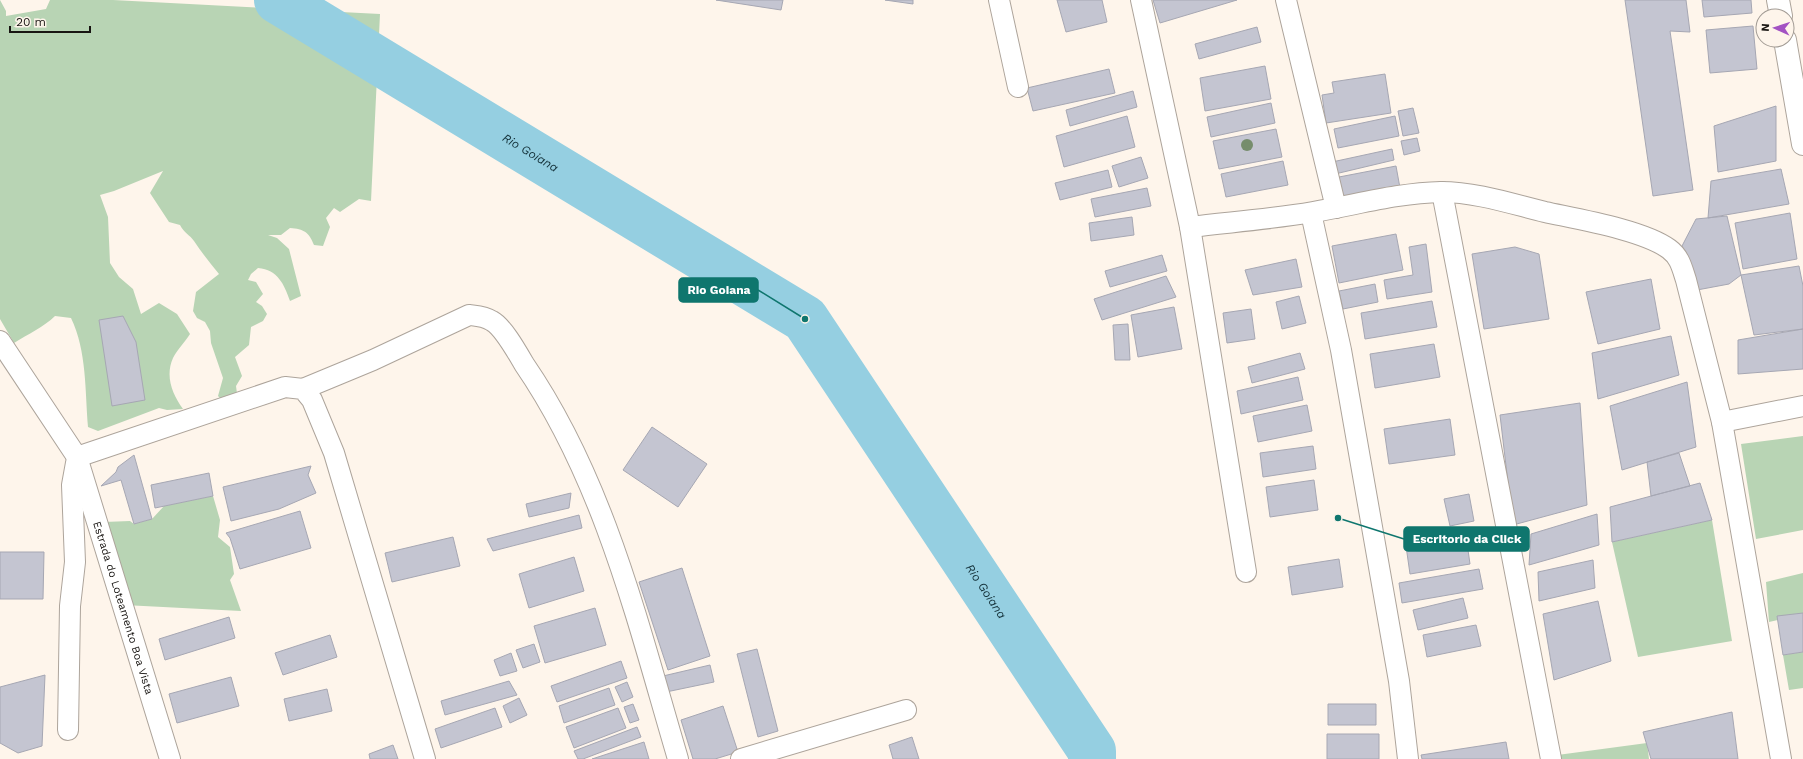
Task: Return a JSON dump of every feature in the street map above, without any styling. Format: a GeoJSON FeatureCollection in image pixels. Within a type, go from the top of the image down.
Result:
{"type":"FeatureCollection","features":[{"type":"Feature","properties":{"kind":"street"},"geometry":{"type":"LineString","coordinates":[[1000,0],[1018,87]]}},
{"type":"Feature","properties":{"kind":"street"},"geometry":{"type":"LineString","coordinates":[[1141,0],[1190,227],[1246,572]]}},
{"type":"Feature","properties":{"kind":"street"},"geometry":{"type":"LineString","coordinates":[[1286,0],[1336,208]]}},
{"type":"Feature","properties":{"kind":"street"},"geometry":{"type":"LineString","coordinates":[[1786,48],[1803,144]]}},
{"type":"Feature","properties":{"kind":"street"},"geometry":{"type":"LineString","coordinates":[[1190,227],[1311,213],[1392,196],[1442,192],[1460,193],[1608,226],[1648,238],[1669,249],[1680,260],[1722,422],[1781,759]]}},
{"type":"Feature","properties":{"kind":"street"},"geometry":{"type":"LineString","coordinates":[[1442,192],[1551,759]]}},
{"type":"Feature","properties":{"kind":"street"},"geometry":{"type":"LineString","coordinates":[[1311,213],[1341,350],[1399,681],[1408,759]]}},
{"type":"Feature","properties":{"kind":"street"},"geometry":{"type":"LineString","coordinates":[[303,389],[372,360],[469,316],[481,316],[493,321],[538,383],[584,468],[626,582],[678,759]]}},
{"type":"Feature","properties":{"kind":"street","name":"Estrada do Loteamento Boa Vista"},"geometry":{"type":"LineString","coordinates":[[0,341],[77,457],[170,759]]}},
{"type":"Feature","properties":{"kind":"street"},"geometry":{"type":"LineString","coordinates":[[68,730],[70,606],[75,562],[72,485],[77,457],[285,387],[298,387],[303,389],[312,400],[334,453],[425,759]]}},
{"type":"Feature","properties":{"kind":"street"},"geometry":{"type":"LineString","coordinates":[[1722,422],[1803,406]]}},
{"type":"Feature","properties":{"kind":"street"},"geometry":{"type":"LineString","coordinates":[[741,759],[906,710]]}},
{"type":"Feature","properties":{"kind":"green space"},"geometry":{"type":"Polygon","coordinates":[[[0,0],[6,11],[6,16],[46,9],[50,0],[113,0],[380,14],[371,201],[359,199],[340,212],[334,208],[326,218],[330,227],[323,246],[314,245],[308,234],[299,229],[290,228],[281,235],[268,235],[277,238],[289,249],[301,296],[290,301],[283,284],[275,275],[265,269],[258,268],[251,274],[248,280],[256,282],[263,294],[256,302],[262,306],[267,314],[263,321],[251,327],[249,345],[235,357],[242,376],[236,386],[238,401],[224,402],[218,396],[223,378],[211,343],[210,331],[205,322],[197,318],[193,311],[196,292],[219,274],[180,225],[169,222],[150,193],[163,171],[114,191],[100,195],[108,217],[110,263],[119,277],[133,289],[141,314],[159,303],[177,314],[190,334],[173,358],[170,371],[173,391],[183,409],[167,410],[159,408],[98,431],[88,427],[83,358],[71,318],[55,316],[41,327],[14,343],[0,319],[0,0]]]}},
{"type":"Feature","properties":{"kind":"green space"},"geometry":{"type":"Polygon","coordinates":[[[1803,436],[1803,530],[1756,539],[1741,444],[1803,436]]]}},
{"type":"Feature","properties":{"kind":"green space"},"geometry":{"type":"Polygon","coordinates":[[[213,496],[220,520],[218,537],[230,547],[234,574],[230,580],[241,611],[124,605],[104,522],[130,521],[134,524],[152,519],[164,506],[213,496]]]}},
{"type":"Feature","properties":{"kind":"green space"},"geometry":{"type":"Polygon","coordinates":[[[1712,520],[1732,641],[1638,657],[1612,542],[1712,520]]]}},
{"type":"Feature","properties":{"kind":"green space"},"geometry":{"type":"Polygon","coordinates":[[[1803,573],[1803,614],[1769,622],[1766,582],[1803,573]]]}},
{"type":"Feature","properties":{"kind":"green space"},"geometry":{"type":"Polygon","coordinates":[[[1803,652],[1803,688],[1789,690],[1783,655],[1803,652]]]}},
{"type":"Feature","properties":{"kind":"green space"},"geometry":{"type":"Polygon","coordinates":[[[1647,743],[1649,759],[1551,759],[1550,756],[1647,743]]]}},
{"type":"Feature","properties":{"kind":"building"},"geometry":{"type":"Polygon","coordinates":[[[716,0],[783,0],[781,10],[716,0]]]}},
{"type":"Feature","properties":{"kind":"building"},"geometry":{"type":"Polygon","coordinates":[[[885,0],[913,0],[913,4],[885,0]]]}},
{"type":"Feature","properties":{"kind":"building"},"geometry":{"type":"Polygon","coordinates":[[[1057,0],[1102,0],[1107,22],[1066,32],[1057,0]]]}},
{"type":"Feature","properties":{"kind":"building"},"geometry":{"type":"Polygon","coordinates":[[[1153,0],[1237,0],[1160,23],[1153,0]]]}},
{"type":"Feature","properties":{"kind":"building"},"geometry":{"type":"Polygon","coordinates":[[[1625,0],[1686,0],[1690,32],[1670,31],[1693,190],[1653,196],[1625,0]]]}},
{"type":"Feature","properties":{"kind":"building"},"geometry":{"type":"Polygon","coordinates":[[[1702,0],[1751,0],[1752,13],[1704,17],[1702,0]]]}},
{"type":"Feature","properties":{"kind":"building"},"geometry":{"type":"Polygon","coordinates":[[[1753,26],[1757,69],[1710,73],[1706,30],[1753,26]]]}},
{"type":"Feature","properties":{"kind":"building"},"geometry":{"type":"Polygon","coordinates":[[[1257,27],[1261,42],[1199,59],[1195,44],[1257,27]]]}},
{"type":"Feature","properties":{"kind":"building"},"geometry":{"type":"Polygon","coordinates":[[[1265,66],[1271,99],[1205,111],[1200,78],[1265,66]]]}},
{"type":"Feature","properties":{"kind":"building"},"geometry":{"type":"Polygon","coordinates":[[[1109,69],[1115,93],[1033,111],[1027,88],[1109,69]]]}},
{"type":"Feature","properties":{"kind":"building"},"geometry":{"type":"Polygon","coordinates":[[[1385,74],[1391,113],[1326,123],[1322,95],[1334,93],[1332,82],[1385,74]]]}},
{"type":"Feature","properties":{"kind":"building"},"geometry":{"type":"Polygon","coordinates":[[[1133,91],[1137,107],[1070,126],[1066,110],[1133,91]]]}},
{"type":"Feature","properties":{"kind":"building"},"geometry":{"type":"Polygon","coordinates":[[[1271,103],[1275,123],[1211,137],[1207,117],[1271,103]]]}},
{"type":"Feature","properties":{"kind":"building"},"geometry":{"type":"Polygon","coordinates":[[[1776,106],[1776,161],[1718,172],[1714,126],[1776,106]]]}},
{"type":"Feature","properties":{"kind":"building"},"geometry":{"type":"Polygon","coordinates":[[[1413,108],[1419,133],[1403,136],[1398,111],[1413,108]]]}},
{"type":"Feature","properties":{"kind":"building"},"geometry":{"type":"Polygon","coordinates":[[[1127,116],[1135,147],[1064,167],[1056,136],[1127,116]]]}},
{"type":"Feature","properties":{"kind":"building"},"geometry":{"type":"Polygon","coordinates":[[[1395,116],[1399,136],[1338,148],[1334,129],[1395,116]]]}},
{"type":"Feature","properties":{"kind":"building"},"geometry":{"type":"Polygon","coordinates":[[[1276,129],[1282,157],[1219,169],[1213,141],[1276,129]]]}},
{"type":"Feature","properties":{"kind":"building"},"geometry":{"type":"Polygon","coordinates":[[[1417,138],[1420,151],[1404,155],[1401,141],[1417,138]]]}},
{"type":"Feature","properties":{"kind":"building"},"geometry":{"type":"Polygon","coordinates":[[[1392,149],[1394,160],[1335,174],[1332,162],[1392,149]]]}},
{"type":"Feature","properties":{"kind":"building"},"geometry":{"type":"Polygon","coordinates":[[[1141,157],[1148,178],[1119,187],[1112,166],[1141,157]]]}},
{"type":"Feature","properties":{"kind":"building"},"geometry":{"type":"Polygon","coordinates":[[[1283,161],[1288,185],[1226,197],[1221,174],[1283,161]]]}},
{"type":"Feature","properties":{"kind":"building"},"geometry":{"type":"Polygon","coordinates":[[[1396,166],[1400,188],[1343,199],[1339,177],[1396,166]]]}},
{"type":"Feature","properties":{"kind":"building"},"geometry":{"type":"Polygon","coordinates":[[[1781,169],[1789,204],[1708,218],[1711,181],[1781,169]]]}},
{"type":"Feature","properties":{"kind":"building"},"geometry":{"type":"Polygon","coordinates":[[[1108,170],[1112,187],[1060,200],[1055,183],[1108,170]]]}},
{"type":"Feature","properties":{"kind":"building"},"geometry":{"type":"Polygon","coordinates":[[[1147,188],[1151,206],[1095,217],[1091,199],[1147,188]]]}},
{"type":"Feature","properties":{"kind":"building"},"geometry":{"type":"Polygon","coordinates":[[[1790,213],[1797,259],[1743,269],[1735,223],[1790,213]]]}},
{"type":"Feature","properties":{"kind":"building"},"geometry":{"type":"Polygon","coordinates":[[[1727,216],[1741,275],[1729,284],[1697,290],[1682,246],[1696,219],[1727,216]]]}},
{"type":"Feature","properties":{"kind":"building"},"geometry":{"type":"Polygon","coordinates":[[[1132,217],[1134,235],[1091,241],[1089,223],[1132,217]]]}},
{"type":"Feature","properties":{"kind":"building"},"geometry":{"type":"Polygon","coordinates":[[[1396,234],[1403,270],[1339,283],[1332,246],[1396,234]]]}},
{"type":"Feature","properties":{"kind":"building"},"geometry":{"type":"Polygon","coordinates":[[[1426,244],[1432,292],[1387,299],[1384,280],[1413,275],[1409,247],[1426,244]]]}},
{"type":"Feature","properties":{"kind":"building"},"geometry":{"type":"Polygon","coordinates":[[[1515,247],[1539,254],[1549,319],[1484,329],[1472,254],[1515,247]]]}},
{"type":"Feature","properties":{"kind":"building"},"geometry":{"type":"Polygon","coordinates":[[[1162,255],[1167,271],[1110,287],[1105,271],[1162,255]]]}},
{"type":"Feature","properties":{"kind":"building"},"geometry":{"type":"Polygon","coordinates":[[[1296,259],[1302,287],[1253,295],[1245,270],[1296,259]]]}},
{"type":"Feature","properties":{"kind":"building"},"geometry":{"type":"Polygon","coordinates":[[[1799,266],[1803,286],[1803,329],[1754,335],[1741,275],[1799,266]]]}},
{"type":"Feature","properties":{"kind":"building"},"geometry":{"type":"Polygon","coordinates":[[[1166,276],[1176,297],[1102,320],[1094,299],[1166,276]]]}},
{"type":"Feature","properties":{"kind":"building"},"geometry":{"type":"Polygon","coordinates":[[[1651,279],[1660,329],[1598,344],[1586,292],[1651,279]]]}},
{"type":"Feature","properties":{"kind":"building"},"geometry":{"type":"Polygon","coordinates":[[[1375,284],[1378,302],[1343,309],[1339,291],[1375,284]]]}},
{"type":"Feature","properties":{"kind":"building"},"geometry":{"type":"Polygon","coordinates":[[[1299,296],[1306,323],[1282,329],[1276,302],[1299,296]]]}},
{"type":"Feature","properties":{"kind":"building"},"geometry":{"type":"Polygon","coordinates":[[[1432,301],[1437,327],[1365,339],[1361,313],[1432,301]]]}},
{"type":"Feature","properties":{"kind":"building"},"geometry":{"type":"Polygon","coordinates":[[[1174,307],[1182,349],[1138,357],[1131,315],[1174,307]]]}},
{"type":"Feature","properties":{"kind":"building"},"geometry":{"type":"Polygon","coordinates":[[[1251,309],[1255,339],[1227,343],[1223,313],[1251,309]]]}},
{"type":"Feature","properties":{"kind":"building"},"geometry":{"type":"Polygon","coordinates":[[[123,316],[136,342],[145,400],[112,406],[99,320],[123,316]]]}},
{"type":"Feature","properties":{"kind":"building"},"geometry":{"type":"Polygon","coordinates":[[[1128,324],[1130,360],[1115,360],[1113,325],[1128,324]]]}},
{"type":"Feature","properties":{"kind":"building"},"geometry":{"type":"Polygon","coordinates":[[[1803,329],[1803,369],[1738,374],[1738,340],[1803,329]]]}},
{"type":"Feature","properties":{"kind":"building"},"geometry":{"type":"Polygon","coordinates":[[[1671,336],[1679,375],[1598,399],[1592,353],[1671,336]]]}},
{"type":"Feature","properties":{"kind":"building"},"geometry":{"type":"Polygon","coordinates":[[[1434,344],[1440,377],[1375,388],[1370,354],[1434,344]]]}},
{"type":"Feature","properties":{"kind":"building"},"geometry":{"type":"Polygon","coordinates":[[[1300,353],[1305,369],[1252,383],[1248,367],[1300,353]]]}},
{"type":"Feature","properties":{"kind":"building"},"geometry":{"type":"Polygon","coordinates":[[[1298,377],[1303,400],[1241,414],[1237,391],[1298,377]]]}},
{"type":"Feature","properties":{"kind":"building"},"geometry":{"type":"Polygon","coordinates":[[[1687,382],[1696,447],[1622,470],[1610,406],[1687,382]]]}},
{"type":"Feature","properties":{"kind":"building"},"geometry":{"type":"Polygon","coordinates":[[[1580,403],[1587,505],[1513,525],[1500,415],[1580,403]]]}},
{"type":"Feature","properties":{"kind":"building"},"geometry":{"type":"Polygon","coordinates":[[[1307,405],[1312,431],[1258,442],[1253,416],[1307,405]]]}},
{"type":"Feature","properties":{"kind":"building"},"geometry":{"type":"Polygon","coordinates":[[[1450,419],[1455,455],[1389,464],[1384,429],[1450,419]]]}},
{"type":"Feature","properties":{"kind":"building"},"geometry":{"type":"Polygon","coordinates":[[[652,427],[707,464],[678,507],[623,470],[652,427]]]}},
{"type":"Feature","properties":{"kind":"building"},"geometry":{"type":"Polygon","coordinates":[[[1313,446],[1316,469],[1263,477],[1260,453],[1313,446]]]}},
{"type":"Feature","properties":{"kind":"building"},"geometry":{"type":"Polygon","coordinates":[[[1679,453],[1690,486],[1651,496],[1647,462],[1679,453]]]}},
{"type":"Feature","properties":{"kind":"building"},"geometry":{"type":"Polygon","coordinates":[[[134,455],[152,519],[134,524],[121,480],[101,486],[116,472],[118,467],[134,455]]]}},
{"type":"Feature","properties":{"kind":"building"},"geometry":{"type":"Polygon","coordinates":[[[311,466],[308,475],[316,493],[279,509],[231,521],[223,487],[311,466]]]}},
{"type":"Feature","properties":{"kind":"building"},"geometry":{"type":"Polygon","coordinates":[[[209,473],[213,496],[155,508],[151,485],[209,473]]]}},
{"type":"Feature","properties":{"kind":"building"},"geometry":{"type":"Polygon","coordinates":[[[1314,480],[1318,510],[1270,517],[1266,487],[1314,480]]]}},
{"type":"Feature","properties":{"kind":"building"},"geometry":{"type":"Polygon","coordinates":[[[1700,483],[1712,520],[1612,542],[1610,507],[1700,483]]]}},
{"type":"Feature","properties":{"kind":"building"},"geometry":{"type":"Polygon","coordinates":[[[571,493],[569,508],[529,517],[526,504],[571,493]]]}},
{"type":"Feature","properties":{"kind":"building"},"geometry":{"type":"Polygon","coordinates":[[[1469,494],[1474,521],[1450,526],[1444,499],[1469,494]]]}},
{"type":"Feature","properties":{"kind":"building"},"geometry":{"type":"Polygon","coordinates":[[[300,511],[311,548],[240,569],[230,538],[226,533],[300,511]]]}},
{"type":"Feature","properties":{"kind":"building"},"geometry":{"type":"Polygon","coordinates":[[[1597,514],[1599,545],[1529,565],[1531,534],[1597,514]]]}},
{"type":"Feature","properties":{"kind":"building"},"geometry":{"type":"Polygon","coordinates":[[[579,515],[582,528],[493,551],[487,539],[579,515]]]}},
{"type":"Feature","properties":{"kind":"building"},"geometry":{"type":"Polygon","coordinates":[[[1466,536],[1470,564],[1410,574],[1406,546],[1466,536]]]}},
{"type":"Feature","properties":{"kind":"building"},"geometry":{"type":"Polygon","coordinates":[[[453,537],[460,566],[392,582],[385,553],[453,537]]]}},
{"type":"Feature","properties":{"kind":"building"},"geometry":{"type":"Polygon","coordinates":[[[0,552],[44,552],[43,599],[0,599],[0,552]]]}},
{"type":"Feature","properties":{"kind":"building"},"geometry":{"type":"Polygon","coordinates":[[[574,557],[584,591],[529,608],[519,574],[574,557]]]}},
{"type":"Feature","properties":{"kind":"building"},"geometry":{"type":"Polygon","coordinates":[[[1339,559],[1343,587],[1292,595],[1288,567],[1339,559]]]}},
{"type":"Feature","properties":{"kind":"building"},"geometry":{"type":"Polygon","coordinates":[[[1593,560],[1595,588],[1539,601],[1538,572],[1593,560]]]}},
{"type":"Feature","properties":{"kind":"building"},"geometry":{"type":"Polygon","coordinates":[[[682,568],[710,656],[668,670],[639,582],[682,568]]]}},
{"type":"Feature","properties":{"kind":"building"},"geometry":{"type":"Polygon","coordinates":[[[1479,569],[1483,589],[1402,603],[1399,583],[1479,569]]]}},
{"type":"Feature","properties":{"kind":"building"},"geometry":{"type":"Polygon","coordinates":[[[1463,598],[1468,618],[1418,630],[1413,610],[1463,598]]]}},
{"type":"Feature","properties":{"kind":"building"},"geometry":{"type":"Polygon","coordinates":[[[1598,601],[1611,661],[1554,680],[1543,614],[1598,601]]]}},
{"type":"Feature","properties":{"kind":"building"},"geometry":{"type":"Polygon","coordinates":[[[595,608],[606,645],[545,663],[534,626],[595,608]]]}},
{"type":"Feature","properties":{"kind":"building"},"geometry":{"type":"Polygon","coordinates":[[[1803,613],[1803,652],[1783,655],[1777,616],[1803,613]]]}},
{"type":"Feature","properties":{"kind":"building"},"geometry":{"type":"Polygon","coordinates":[[[229,617],[235,638],[165,660],[159,639],[229,617]]]}},
{"type":"Feature","properties":{"kind":"building"},"geometry":{"type":"Polygon","coordinates":[[[1476,625],[1481,646],[1427,657],[1423,635],[1476,625]]]}},
{"type":"Feature","properties":{"kind":"building"},"geometry":{"type":"Polygon","coordinates":[[[330,635],[337,657],[283,675],[275,653],[330,635]]]}},
{"type":"Feature","properties":{"kind":"building"},"geometry":{"type":"Polygon","coordinates":[[[534,644],[540,662],[523,668],[516,650],[534,644]]]}},
{"type":"Feature","properties":{"kind":"building"},"geometry":{"type":"Polygon","coordinates":[[[757,649],[778,731],[758,737],[737,654],[757,649]]]}},
{"type":"Feature","properties":{"kind":"building"},"geometry":{"type":"Polygon","coordinates":[[[511,653],[517,671],[500,676],[494,660],[511,653]]]}},
{"type":"Feature","properties":{"kind":"building"},"geometry":{"type":"Polygon","coordinates":[[[621,661],[627,678],[557,702],[551,686],[621,661]]]}},
{"type":"Feature","properties":{"kind":"building"},"geometry":{"type":"Polygon","coordinates":[[[710,665],[714,682],[666,692],[663,676],[710,665]]]}},
{"type":"Feature","properties":{"kind":"building"},"geometry":{"type":"Polygon","coordinates":[[[45,675],[42,746],[18,753],[0,743],[0,687],[45,675]]]}},
{"type":"Feature","properties":{"kind":"building"},"geometry":{"type":"Polygon","coordinates":[[[231,677],[239,706],[177,723],[169,694],[231,677]]]}},
{"type":"Feature","properties":{"kind":"building"},"geometry":{"type":"Polygon","coordinates":[[[509,681],[517,695],[445,715],[441,701],[509,681]]]}},
{"type":"Feature","properties":{"kind":"building"},"geometry":{"type":"Polygon","coordinates":[[[627,682],[633,697],[622,702],[615,687],[627,682]]]}},
{"type":"Feature","properties":{"kind":"building"},"geometry":{"type":"Polygon","coordinates":[[[609,688],[615,705],[564,723],[559,706],[609,688]]]}},
{"type":"Feature","properties":{"kind":"building"},"geometry":{"type":"Polygon","coordinates":[[[327,689],[332,711],[289,721],[284,699],[327,689]]]}},
{"type":"Feature","properties":{"kind":"building"},"geometry":{"type":"Polygon","coordinates":[[[519,698],[527,715],[510,723],[503,706],[519,698]]]}},
{"type":"Feature","properties":{"kind":"building"},"geometry":{"type":"Polygon","coordinates":[[[633,704],[639,720],[630,723],[624,707],[633,704]]]}},
{"type":"Feature","properties":{"kind":"building"},"geometry":{"type":"Polygon","coordinates":[[[1328,704],[1376,704],[1376,725],[1328,725],[1328,704]]]}},
{"type":"Feature","properties":{"kind":"building"},"geometry":{"type":"Polygon","coordinates":[[[723,706],[738,752],[715,759],[693,759],[681,720],[723,706]]]}},
{"type":"Feature","properties":{"kind":"building"},"geometry":{"type":"Polygon","coordinates":[[[495,708],[502,727],[441,748],[435,729],[495,708]]]}},
{"type":"Feature","properties":{"kind":"building"},"geometry":{"type":"Polygon","coordinates":[[[618,708],[626,728],[574,748],[566,727],[618,708]]]}},
{"type":"Feature","properties":{"kind":"building"},"geometry":{"type":"Polygon","coordinates":[[[1732,712],[1738,759],[1651,759],[1643,732],[1732,712]]]}},
{"type":"Feature","properties":{"kind":"building"},"geometry":{"type":"Polygon","coordinates":[[[637,727],[641,737],[583,759],[578,759],[574,751],[637,727]]]}},
{"type":"Feature","properties":{"kind":"building"},"geometry":{"type":"Polygon","coordinates":[[[1327,734],[1379,734],[1379,759],[1327,759],[1327,734]]]}},
{"type":"Feature","properties":{"kind":"building"},"geometry":{"type":"Polygon","coordinates":[[[912,737],[919,759],[893,759],[889,745],[912,737]]]}},
{"type":"Feature","properties":{"kind":"building"},"geometry":{"type":"Polygon","coordinates":[[[644,742],[649,759],[592,759],[644,742]]]}},
{"type":"Feature","properties":{"kind":"building"},"geometry":{"type":"Polygon","coordinates":[[[1506,742],[1509,759],[1422,759],[1421,755],[1506,742]]]}},
{"type":"Feature","properties":{"kind":"building"},"geometry":{"type":"Polygon","coordinates":[[[393,745],[398,759],[370,759],[369,754],[393,745]]]}},
{"type":"Feature","properties":{"kind":"waterway","name":"Rio Goiana"},"geometry":{"type":"LineString","coordinates":[[278,0],[805,319],[1092,751],[1092,759]]}},
{"type":"Feature","properties":{"kind":"place","name":"Rio Goiana"},"geometry":{"type":"Point","coordinates":[805,319]}},
{"type":"Feature","properties":{"kind":"place","name":"Escritorio da Click"},"geometry":{"type":"Point","coordinates":[1338,518]}}]}
